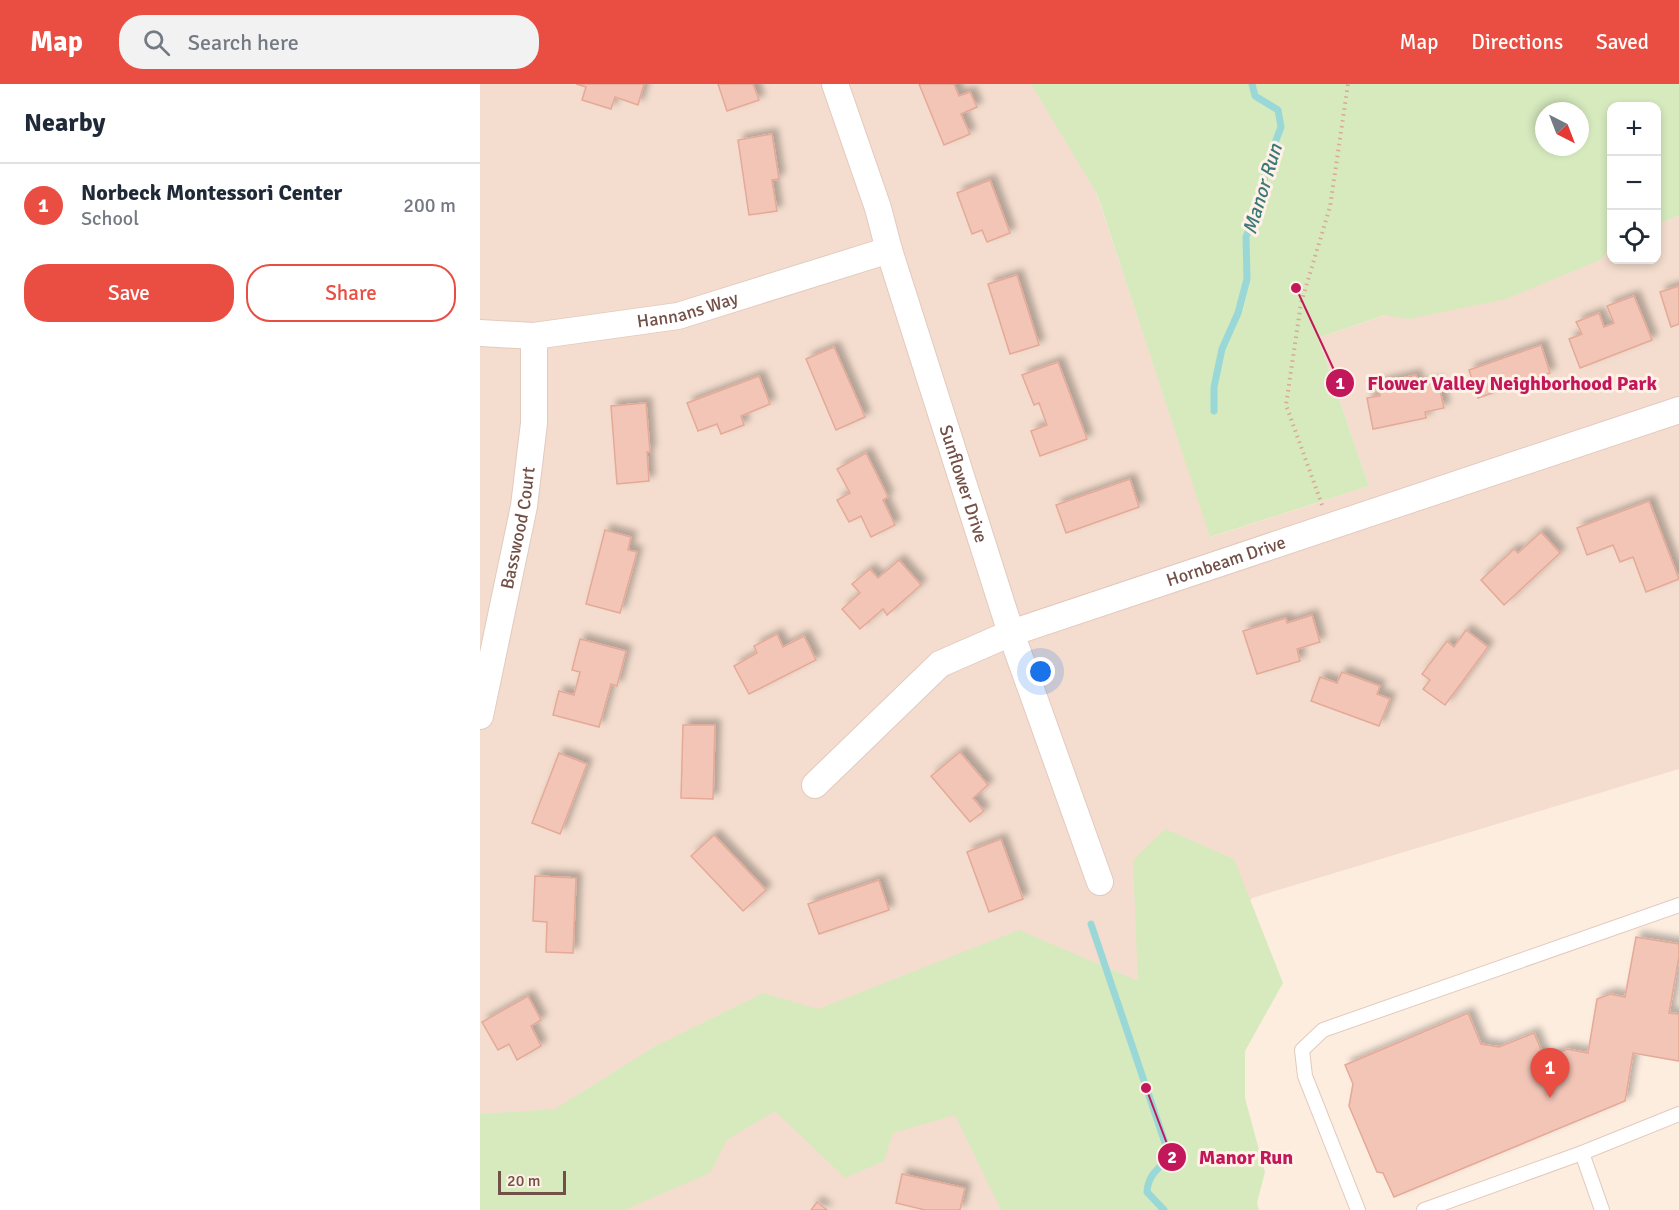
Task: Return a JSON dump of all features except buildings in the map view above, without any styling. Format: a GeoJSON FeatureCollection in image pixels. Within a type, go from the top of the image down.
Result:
{"type":"FeatureCollection","features":[{"type":"Feature","properties":{"kind":"street","name":"Sunflower Drive"},"geometry":{"type":"LineString","coordinates":[[835,84],[878,208],[889,250],[1011,633],[1100,882]]}},
{"type":"Feature","properties":{"kind":"street","name":"Hannans Way"},"geometry":{"type":"LineString","coordinates":[[480,333],[534,336],[678,316],[889,250]]}},
{"type":"Feature","properties":{"kind":"street","name":"Basswood Court"},"geometry":{"type":"LineString","coordinates":[[480,716],[524,506],[534,423],[534,336]]}},
{"type":"Feature","properties":{"kind":"street","name":"Hornbeam Drive"},"geometry":{"type":"LineString","coordinates":[[815,785],[940,664],[1011,633],[1679,410]]}},
{"type":"Feature","properties":{"kind":"lane"},"geometry":{"type":"LineString","coordinates":[[1358,1210],[1305,1076],[1302,1050],[1323,1030],[1679,905]]}},
{"type":"Feature","properties":{"kind":"lane"},"geometry":{"type":"LineString","coordinates":[[1424,1210],[1582,1153],[1679,1114]]}},
{"type":"Feature","properties":{"kind":"lane"},"geometry":{"type":"LineString","coordinates":[[1582,1153],[1602,1210]]}},
{"type":"Feature","properties":{"kind":"path"},"geometry":{"type":"LineString","coordinates":[[1324,512],[1286,405],[1301,303],[1330,207],[1348,84]]}},
{"type":"Feature","properties":{"kind":"shaded area"},"geometry":{"type":"Polygon","coordinates":[[[480,84],[1060,84],[1211,537],[1369,486],[1318,338],[1607,240],[1607,264],[1661,264],[1661,223],[1679,216],[1679,769],[1252,898],[1183,994],[1176,1210],[480,1210],[480,84]]]}},
{"type":"Feature","properties":{"kind":"green space"},"geometry":{"type":"Polygon","coordinates":[[[1031,84],[1679,84],[1679,216],[1661,223],[1661,102],[1607,102],[1607,252],[1600,260],[1506,299],[1409,319],[1385,315],[1318,338],[1369,486],[1210,537],[1097,194],[1031,84]]]}},
{"type":"Feature","properties":{"kind":"green space"},"geometry":{"type":"Polygon","coordinates":[[[1165,829],[1234,859],[1283,983],[1245,1051],[1245,1098],[1265,1172],[1257,1203],[1259,1210],[1001,1210],[955,1115],[893,1133],[884,1161],[845,1178],[775,1111],[727,1140],[710,1173],[624,1210],[480,1210],[480,1114],[555,1109],[654,1047],[763,993],[818,1009],[1019,930],[1138,981],[1133,860],[1165,829]]]}},
{"type":"Feature","properties":{"kind":"waterway","name":"Manor Run"},"geometry":{"type":"LineString","coordinates":[[1214,411],[1214,387],[1222,349],[1238,313],[1247,279],[1246,237],[1262,197],[1266,167],[1281,127],[1278,110],[1255,96],[1252,84]]}},
{"type":"Feature","properties":{"kind":"waterway","name":"Manor Run"},"geometry":{"type":"LineString","coordinates":[[1091,924],[1167,1149],[1166,1161],[1153,1175],[1147,1192],[1164,1210]]}},
{"type":"Feature","properties":{"kind":"place","name":"Flower Valley Neighborhood Park"},"geometry":{"type":"Point","coordinates":[1296,288]}},
{"type":"Feature","properties":{"kind":"place","name":"Manor Run"},"geometry":{"type":"Point","coordinates":[1146,1088]}},
{"type":"Feature","properties":{"kind":"place","name":"Norbeck Montessori Center"},"geometry":{"type":"Point","coordinates":[1550,1098]}}]}
